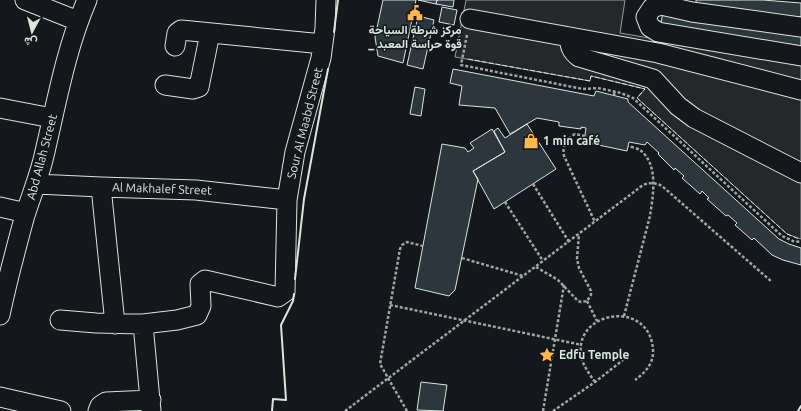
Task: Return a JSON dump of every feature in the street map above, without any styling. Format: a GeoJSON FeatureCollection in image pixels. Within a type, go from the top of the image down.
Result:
{"type":"FeatureCollection","features":[{"type":"Feature","properties":{"kind":"street"},"geometry":{"type":"LineString","coordinates":[[25,0],[78,21]]}},
{"type":"Feature","properties":{"kind":"street","name":"Abd Allah Street"},"geometry":{"type":"LineString","coordinates":[[0,315],[3,281],[36,184],[68,50],[87,0]]}},
{"type":"Feature","properties":{"kind":"street","name":"Sour Al Maabd Street"},"geometry":{"type":"LineString","coordinates":[[142,324],[178,320],[198,315],[201,306],[200,284],[205,280],[278,297],[285,292],[287,200],[295,152],[324,44],[326,0]]}},
{"type":"Feature","properties":{"kind":"street"},"geometry":{"type":"LineString","coordinates":[[801,26],[692,12],[661,5],[652,8],[646,17],[650,27],[658,32],[801,56]]}},
{"type":"Feature","properties":{"kind":"street"},"geometry":{"type":"LineString","coordinates":[[470,19],[658,53],[801,90]]}},
{"type":"Feature","properties":{"kind":"street"},"geometry":{"type":"LineString","coordinates":[[175,46],[177,33],[181,30],[324,44]]}},
{"type":"Feature","properties":{"kind":"street"},"geometry":{"type":"LineString","coordinates":[[165,85],[193,89],[199,87],[210,33]]}},
{"type":"Feature","properties":{"kind":"street"},"geometry":{"type":"LineString","coordinates":[[569,37],[570,47],[579,57],[653,79],[678,106],[694,118],[801,173]]}},
{"type":"Feature","properties":{"kind":"street"},"geometry":{"type":"LineString","coordinates":[[653,79],[658,53]]}},
{"type":"Feature","properties":{"kind":"street"},"geometry":{"type":"LineString","coordinates":[[0,108],[52,118]]}},
{"type":"Feature","properties":{"kind":"street","name":"Al Makhalef Street"},"geometry":{"type":"LineString","coordinates":[[36,184],[196,190],[287,200]]}},
{"type":"Feature","properties":{"kind":"street"},"geometry":{"type":"LineString","coordinates":[[101,187],[115,324]]}},
{"type":"Feature","properties":{"kind":"street"},"geometry":{"type":"LineString","coordinates":[[0,207],[26,214]]}},
{"type":"Feature","properties":{"kind":"street"},"geometry":{"type":"LineString","coordinates":[[60,320],[115,324],[142,324],[151,406],[106,402],[100,406],[98,411]]}},
{"type":"Feature","properties":{"kind":"street"},"geometry":{"type":"LineString","coordinates":[[0,397],[61,411]]}},
{"type":"Feature","properties":{"kind":"path"},"geometry":{"type":"LineString","coordinates":[[470,19],[461,64],[583,89],[598,88],[628,95],[785,238],[796,242],[801,242]]}},
{"type":"Feature","properties":{"kind":"path"},"geometry":{"type":"LineString","coordinates":[[614,95],[615,91]]}},
{"type":"Feature","properties":{"kind":"path"},"geometry":{"type":"LineString","coordinates":[[585,136],[575,134],[569,137],[565,142],[563,150],[564,156],[595,222]]}},
{"type":"Feature","properties":{"kind":"path"},"geometry":{"type":"LineString","coordinates":[[624,316],[650,216],[653,183],[651,169],[646,158],[639,149],[628,146]]}},
{"type":"Feature","properties":{"kind":"path"},"geometry":{"type":"LineString","coordinates":[[345,411],[643,185],[653,183],[662,186],[772,282]]}},
{"type":"Feature","properties":{"kind":"path"},"geometry":{"type":"LineString","coordinates":[[534,184],[569,242]]}},
{"type":"Feature","properties":{"kind":"path"},"geometry":{"type":"LineString","coordinates":[[505,202],[543,262]]}},
{"type":"Feature","properties":{"kind":"path"},"geometry":{"type":"LineString","coordinates":[[536,267],[551,275],[564,285],[578,301],[587,301],[590,298],[591,291],[582,275],[577,259],[579,234]]}},
{"type":"Feature","properties":{"kind":"path"},"geometry":{"type":"LineString","coordinates":[[407,411],[380,364],[402,245],[407,242],[423,246]]}},
{"type":"Feature","properties":{"kind":"path"},"geometry":{"type":"LineString","coordinates":[[462,258],[523,276]]}},
{"type":"Feature","properties":{"kind":"path"},"geometry":{"type":"LineString","coordinates":[[543,411],[564,285]]}},
{"type":"Feature","properties":{"kind":"path"},"geometry":{"type":"LineString","coordinates":[[587,301],[597,321]]}},
{"type":"Feature","properties":{"kind":"path"},"geometry":{"type":"LineString","coordinates":[[390,305],[582,345]]}},
{"type":"Feature","properties":{"kind":"path"},"geometry":{"type":"LineString","coordinates":[[595,382],[583,361],[582,345],[587,332],[592,326],[597,321],[610,316],[624,316],[640,323],[646,329],[652,345],[653,353],[651,361],[642,375],[635,380]]}},
{"type":"Feature","properties":{"kind":"path"},"geometry":{"type":"LineString","coordinates":[[553,411],[595,382],[623,360]]}},
{"type":"Feature","properties":{"kind":"shaded area"},"geometry":{"type":"Polygon","coordinates":[[[466,0],[625,0],[620,33],[801,64],[801,239],[787,234],[637,98],[645,89],[591,76],[590,81],[455,57],[466,0]]]}},
{"type":"Feature","properties":{"kind":"building"},"geometry":{"type":"Polygon","coordinates":[[[383,0],[416,0],[403,63],[378,56],[375,37],[383,0]]]}},
{"type":"Feature","properties":{"kind":"building"},"geometry":{"type":"Polygon","coordinates":[[[418,0],[437,0],[436,4],[418,0]]]}},
{"type":"Feature","properties":{"kind":"building"},"geometry":{"type":"Polygon","coordinates":[[[437,0],[454,0],[453,7],[436,4],[437,0]]]}},
{"type":"Feature","properties":{"kind":"building"},"geometry":{"type":"Polygon","coordinates":[[[696,0],[763,0],[801,3],[801,17],[696,10],[696,0]]]}},
{"type":"Feature","properties":{"kind":"building"},"geometry":{"type":"Polygon","coordinates":[[[442,7],[457,10],[454,25],[439,22],[442,7]]]}},
{"type":"Feature","properties":{"kind":"building"},"geometry":{"type":"Polygon","coordinates":[[[663,10],[801,31],[801,46],[661,25],[663,10]]]}},
{"type":"Feature","properties":{"kind":"building"},"geometry":{"type":"Polygon","coordinates":[[[418,16],[434,20],[423,69],[407,65],[418,16]]]}},
{"type":"Feature","properties":{"kind":"building"},"geometry":{"type":"Polygon","coordinates":[[[453,69],[594,96],[596,91],[628,99],[628,102],[779,239],[801,248],[801,265],[772,255],[754,238],[752,240],[735,225],[737,223],[728,215],[726,216],[707,199],[709,198],[702,191],[700,194],[682,178],[684,176],[675,168],[674,170],[647,142],[645,145],[629,142],[627,151],[584,142],[586,128],[581,127],[581,129],[559,126],[559,122],[537,118],[510,134],[495,108],[459,105],[462,86],[450,83],[453,69]]]}},
{"type":"Feature","properties":{"kind":"building"},"geometry":{"type":"Polygon","coordinates":[[[415,87],[425,89],[421,116],[410,114],[415,87]]]}},
{"type":"Feature","properties":{"kind":"building"},"geometry":{"type":"Polygon","coordinates":[[[527,124],[556,169],[494,209],[473,171],[505,152],[494,131],[498,128],[505,138],[527,124]]]}},
{"type":"Feature","properties":{"kind":"building"},"geometry":{"type":"Polygon","coordinates":[[[492,129],[505,152],[473,171],[478,179],[455,290],[449,296],[415,288],[442,144],[465,148],[468,152],[474,148],[470,143],[492,129]]]}},
{"type":"Feature","properties":{"kind":"building"},"geometry":{"type":"Polygon","coordinates":[[[421,382],[447,385],[443,411],[417,410],[421,382]]]}},
{"type":"Feature","properties":{"kind":"fence"},"geometry":{"type":"LineString","coordinates":[[468,59],[590,81],[591,76],[645,89],[637,98],[787,234],[799,239]]}},
{"type":"Feature","properties":{"kind":"wall"},"geometry":{"type":"LineString","coordinates":[[334,32],[338,0]]}},
{"type":"Feature","properties":{"kind":"wall"},"geometry":{"type":"LineString","coordinates":[[295,279],[304,199],[328,69]]}},
{"type":"Feature","properties":{"kind":"wall"},"geometry":{"type":"LineString","coordinates":[[272,411],[273,399],[286,400],[281,325],[293,301],[294,294]]}},
{"type":"Feature","properties":{"kind":"wall"},"geometry":{"type":"LineString","coordinates":[[798,411],[801,406]]}},
{"type":"Feature","properties":{"kind":"place","name":"مركز شرطة السياحة _ قوة حراسة المعبد"},"geometry":{"type":"Point","coordinates":[415,13]}},
{"type":"Feature","properties":{"kind":"place","name":"1 min café"},"geometry":{"type":"Point","coordinates":[531,141]}},
{"type":"Feature","properties":{"kind":"place","name":"Edfu Temple"},"geometry":{"type":"Point","coordinates":[547,355]}}]}
